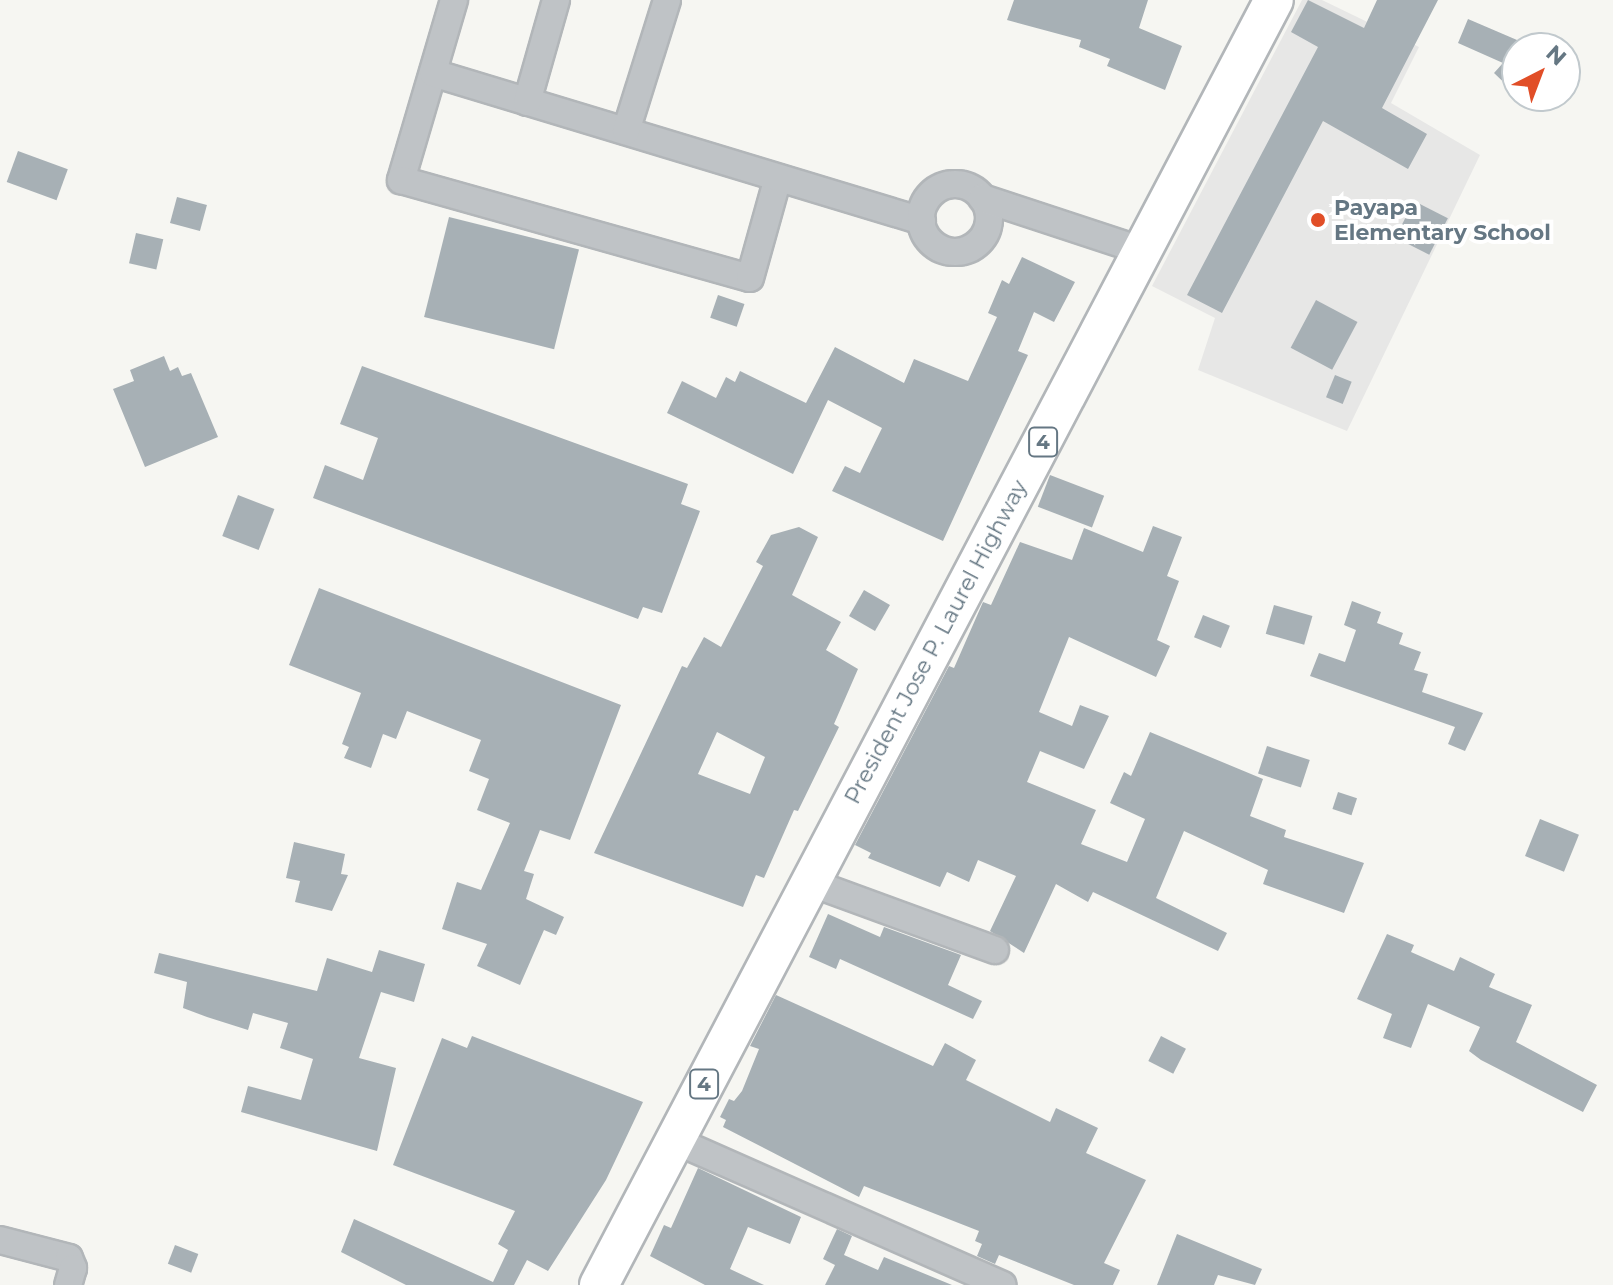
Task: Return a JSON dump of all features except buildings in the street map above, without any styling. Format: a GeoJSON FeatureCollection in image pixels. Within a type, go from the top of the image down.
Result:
{"type":"FeatureCollection","features":[{"type":"Feature","properties":{"kind":"highway","name":"President Jose P. Laurel Highway"},"geometry":{"type":"LineString","coordinates":[[599,1285],[809,882],[1146,252],[1266,2]]}},
{"type":"Feature","properties":{"kind":"street"},"geometry":{"type":"LineString","coordinates":[[454,0],[401,180],[750,278],[778,178]]}},
{"type":"Feature","properties":{"kind":"street"},"geometry":{"type":"LineString","coordinates":[[527,102],[556,0]]}},
{"type":"Feature","properties":{"kind":"street"},"geometry":{"type":"LineString","coordinates":[[626,131],[667,0]]}},
{"type":"Feature","properties":{"kind":"street"},"geometry":{"type":"LineString","coordinates":[[433,73],[922,221]]}},
{"type":"Feature","properties":{"kind":"street"},"geometry":{"type":"LineString","coordinates":[[982,198],[986,231],[970,248],[959,252],[936,246],[922,221],[927,198],[944,186],[965,186],[982,198],[1146,252]]}},
{"type":"Feature","properties":{"kind":"street"},"geometry":{"type":"LineString","coordinates":[[809,882],[995,950]]}},
{"type":"Feature","properties":{"kind":"street"},"geometry":{"type":"LineString","coordinates":[[674,1140],[1002,1285]]}},
{"type":"Feature","properties":{"kind":"street"},"geometry":{"type":"LineString","coordinates":[[0,1240],[69,1258],[73,1268],[68,1285]]}},
{"type":"Feature","properties":{"kind":"shaded area","name":"Payapa Elementary School"},"geometry":{"type":"Polygon","coordinates":[[[1302,0],[1322,0],[1419,47],[1391,103],[1480,155],[1347,431],[1198,370],[1215,318],[1152,286],[1302,0]]]}},
{"type":"Feature","properties":{"kind":"place","name":"Payapa Elementary School"},"geometry":{"type":"Point","coordinates":[1318,220]}}]}
